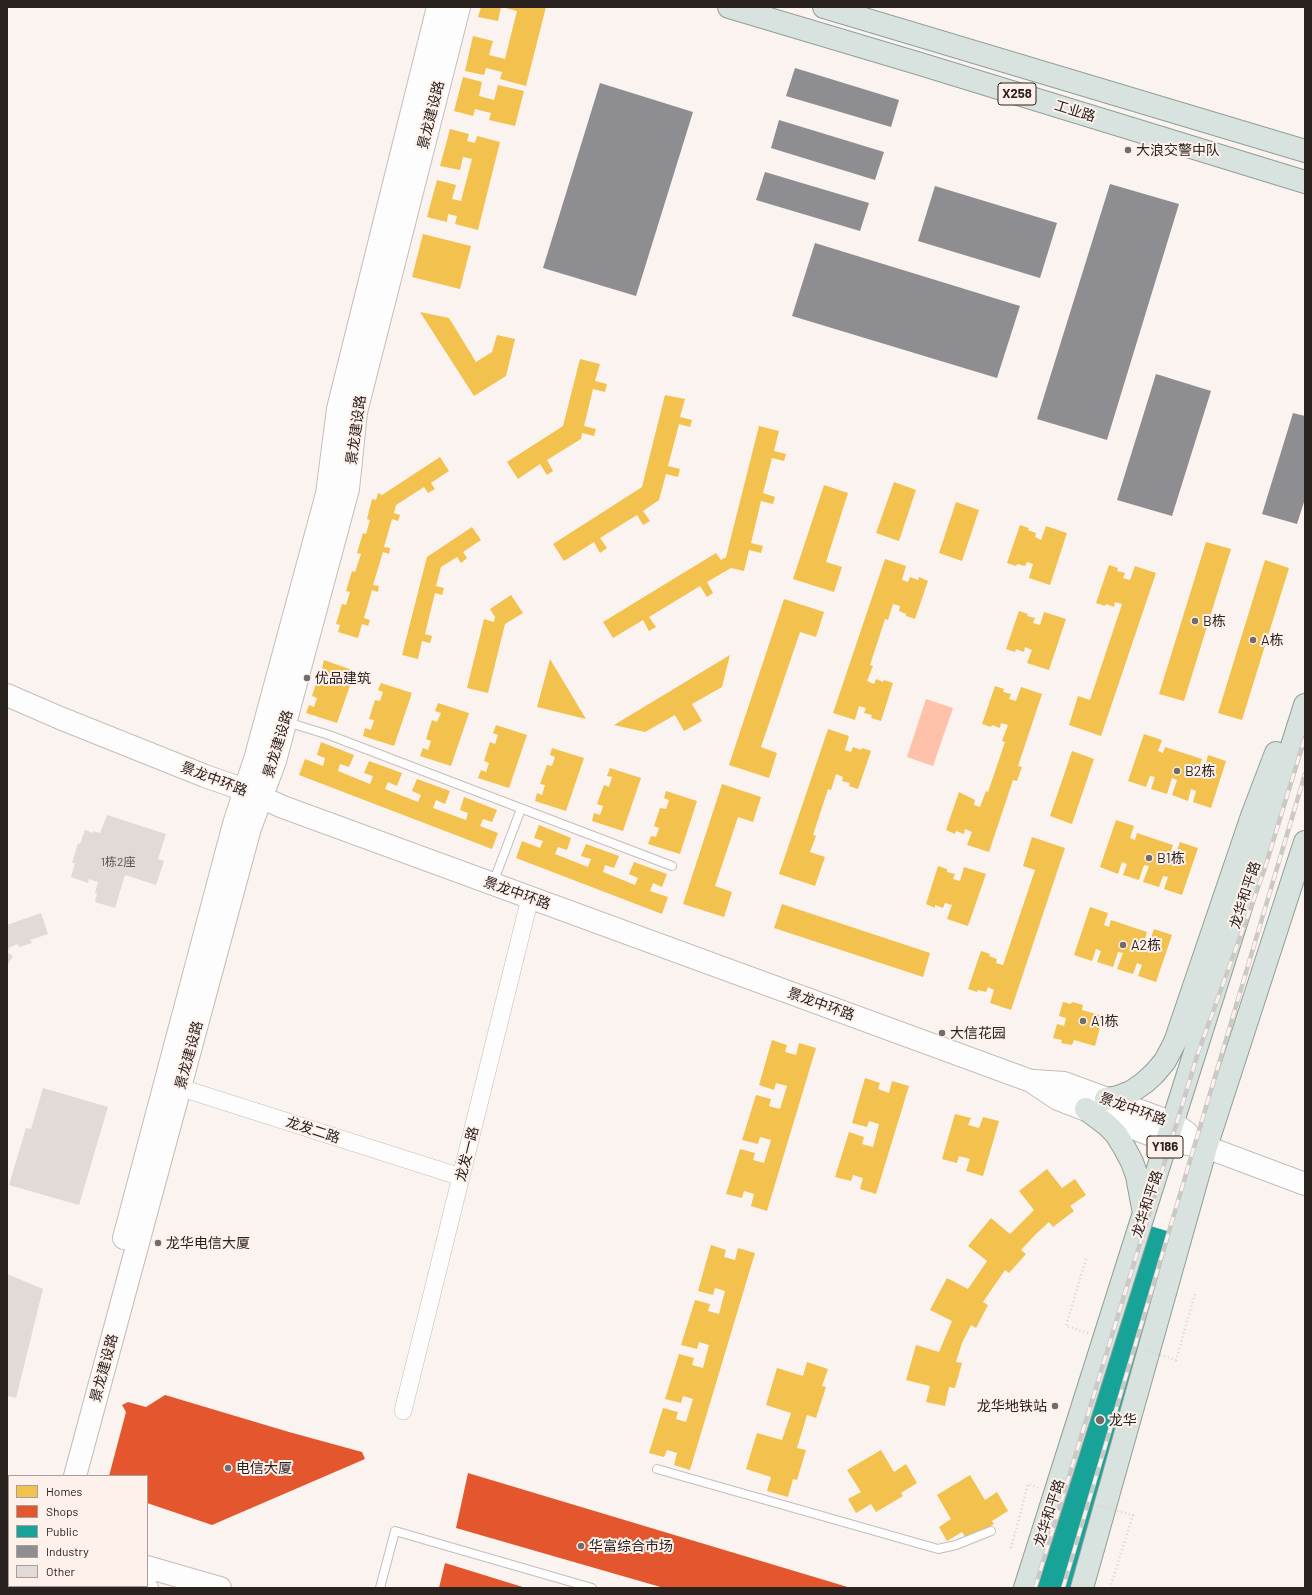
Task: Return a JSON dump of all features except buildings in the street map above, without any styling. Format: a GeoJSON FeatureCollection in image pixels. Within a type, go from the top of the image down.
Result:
{"type":"FeatureCollection","features":[{"type":"Feature","properties":{"kind":"main road","name":"景龙建设路"},"geometry":{"type":"LineString","coordinates":[[253,794],[256,756],[327,494],[338,409],[438,7]]}},
{"type":"Feature","properties":{"kind":"main road","name":"景龙建设路"},"geometry":{"type":"LineString","coordinates":[[75,1475],[173,1085],[234,824],[275,761],[348,489],[356,412],[459,7]]}},
{"type":"Feature","properties":{"kind":"main road","name":"工业路"},"geometry":{"type":"LineString","coordinates":[[729,7],[1305,182]]}},
{"type":"Feature","properties":{"kind":"main road","name":"工业路"},"geometry":{"type":"LineString","coordinates":[[824,7],[1305,152]]}},
{"type":"Feature","properties":{"kind":"main road","name":"景龙中环路"},"geometry":{"type":"LineString","coordinates":[[7,695],[60,718],[283,807],[530,898],[1031,1080],[1064,1083],[1106,1099],[1170,1132],[1305,1184]]}},
{"type":"Feature","properties":{"kind":"main road"},"geometry":{"type":"LineString","coordinates":[[1106,1099],[1118,1097],[1130,1092],[1144,1083],[1165,1061],[1175,1042],[1268,772],[1305,697]]}},
{"type":"Feature","properties":{"kind":"main road","name":"龙华和平路"},"geometry":{"type":"LineString","coordinates":[[1025,1588],[1305,705]]}},
{"type":"Feature","properties":{"kind":"main road","name":"Y186"},"geometry":{"type":"LineString","coordinates":[[1082,1588],[1206,1147],[1305,842]]}},
{"type":"Feature","properties":{"kind":"main road","name":"景龙中环路"},"geometry":{"type":"LineString","coordinates":[[1031,1080],[1058,1099],[1086,1110],[1170,1132]]}},
{"type":"Feature","properties":{"kind":"main road","name":"景龙建设路"},"geometry":{"type":"LineString","coordinates":[[61,1475],[173,1085]]}},
{"type":"Feature","properties":{"kind":"main road"},"geometry":{"type":"LineString","coordinates":[[1086,1110],[1107,1125],[1116,1134],[1124,1147],[1137,1176],[1144,1213]]}},
{"type":"Feature","properties":{"kind":"main road"},"geometry":{"type":"LineString","coordinates":[[148,1567],[220,1588]]}},
{"type":"Feature","properties":{"kind":"street","name":"龙发一路"},"geometry":{"type":"LineString","coordinates":[[403,1411],[530,898]]}},
{"type":"Feature","properties":{"kind":"street","name":"龙发二路"},"geometry":{"type":"LineString","coordinates":[[173,1085],[461,1177]]}},
{"type":"Feature","properties":{"kind":"lane"},"geometry":{"type":"LineString","coordinates":[[286,721],[329,735],[672,866]]}},
{"type":"Feature","properties":{"kind":"lane"},"geometry":{"type":"LineString","coordinates":[[492,884],[521,809]]}},
{"type":"Feature","properties":{"kind":"lane"},"geometry":{"type":"LineString","coordinates":[[657,1469],[938,1549],[956,1545],[991,1530]]}},
{"type":"Feature","properties":{"kind":"lane"},"geometry":{"type":"LineString","coordinates":[[380,1588],[395,1531],[592,1588]]}},
{"type":"Feature","properties":{"kind":"path"},"geometry":{"type":"LineString","coordinates":[[1086,1260],[1066,1326],[1093,1334]]}},
{"type":"Feature","properties":{"kind":"path"},"geometry":{"type":"LineString","coordinates":[[1145,1350],[1176,1360],[1196,1294]]}},
{"type":"Feature","properties":{"kind":"path"},"geometry":{"type":"LineString","coordinates":[[1011,1548],[1028,1484],[1040,1488]]}},
{"type":"Feature","properties":{"kind":"path"},"geometry":{"type":"LineString","coordinates":[[1098,1506],[1133,1515],[1110,1588]]}},
{"type":"Feature","properties":{"kind":"shaded area"},"geometry":{"type":"Polygon","coordinates":[[[926,699],[953,708],[933,766],[907,757],[926,699]]]}},
{"type":"Feature","properties":{"kind":"railway"},"geometry":{"type":"LineString","coordinates":[[1035,1588],[1198,1053],[1264,871],[1305,737]]}},
{"type":"Feature","properties":{"kind":"railway"},"geometry":{"type":"LineString","coordinates":[[1063,1588],[1305,774]]}},
{"type":"Feature","properties":{"kind":"place","name":"大浪交警中队"},"geometry":{"type":"Point","coordinates":[1128,150]}},
{"type":"Feature","properties":{"kind":"place","name":"B栋"},"geometry":{"type":"Point","coordinates":[1195,621]}},
{"type":"Feature","properties":{"kind":"place","name":"A栋"},"geometry":{"type":"Point","coordinates":[1253,640]}},
{"type":"Feature","properties":{"kind":"place","name":"优品建筑"},"geometry":{"type":"Point","coordinates":[307,678]}},
{"type":"Feature","properties":{"kind":"place","name":"B2栋"},"geometry":{"type":"Point","coordinates":[1177,771]}},
{"type":"Feature","properties":{"kind":"place","name":"B1栋"},"geometry":{"type":"Point","coordinates":[1149,858]}},
{"type":"Feature","properties":{"kind":"place","name":"A2栋"},"geometry":{"type":"Point","coordinates":[1123,945]}},
{"type":"Feature","properties":{"kind":"place","name":"A1栋"},"geometry":{"type":"Point","coordinates":[1083,1021]}},
{"type":"Feature","properties":{"kind":"place","name":"大信花园"},"geometry":{"type":"Point","coordinates":[942,1033]}},
{"type":"Feature","properties":{"kind":"place","name":"龙华电信大厦"},"geometry":{"type":"Point","coordinates":[158,1243]}},
{"type":"Feature","properties":{"kind":"place","name":"龙华地铁站"},"geometry":{"type":"Point","coordinates":[1055,1406]}},
{"type":"Feature","properties":{"kind":"place","name":"龙华"},"geometry":{"type":"Point","coordinates":[1100,1420]}},
{"type":"Feature","properties":{"kind":"place","name":"电信大厦"},"geometry":{"type":"Point","coordinates":[228,1468]}},
{"type":"Feature","properties":{"kind":"place","name":"华富综合市场"},"geometry":{"type":"Point","coordinates":[581,1546]}}]}
